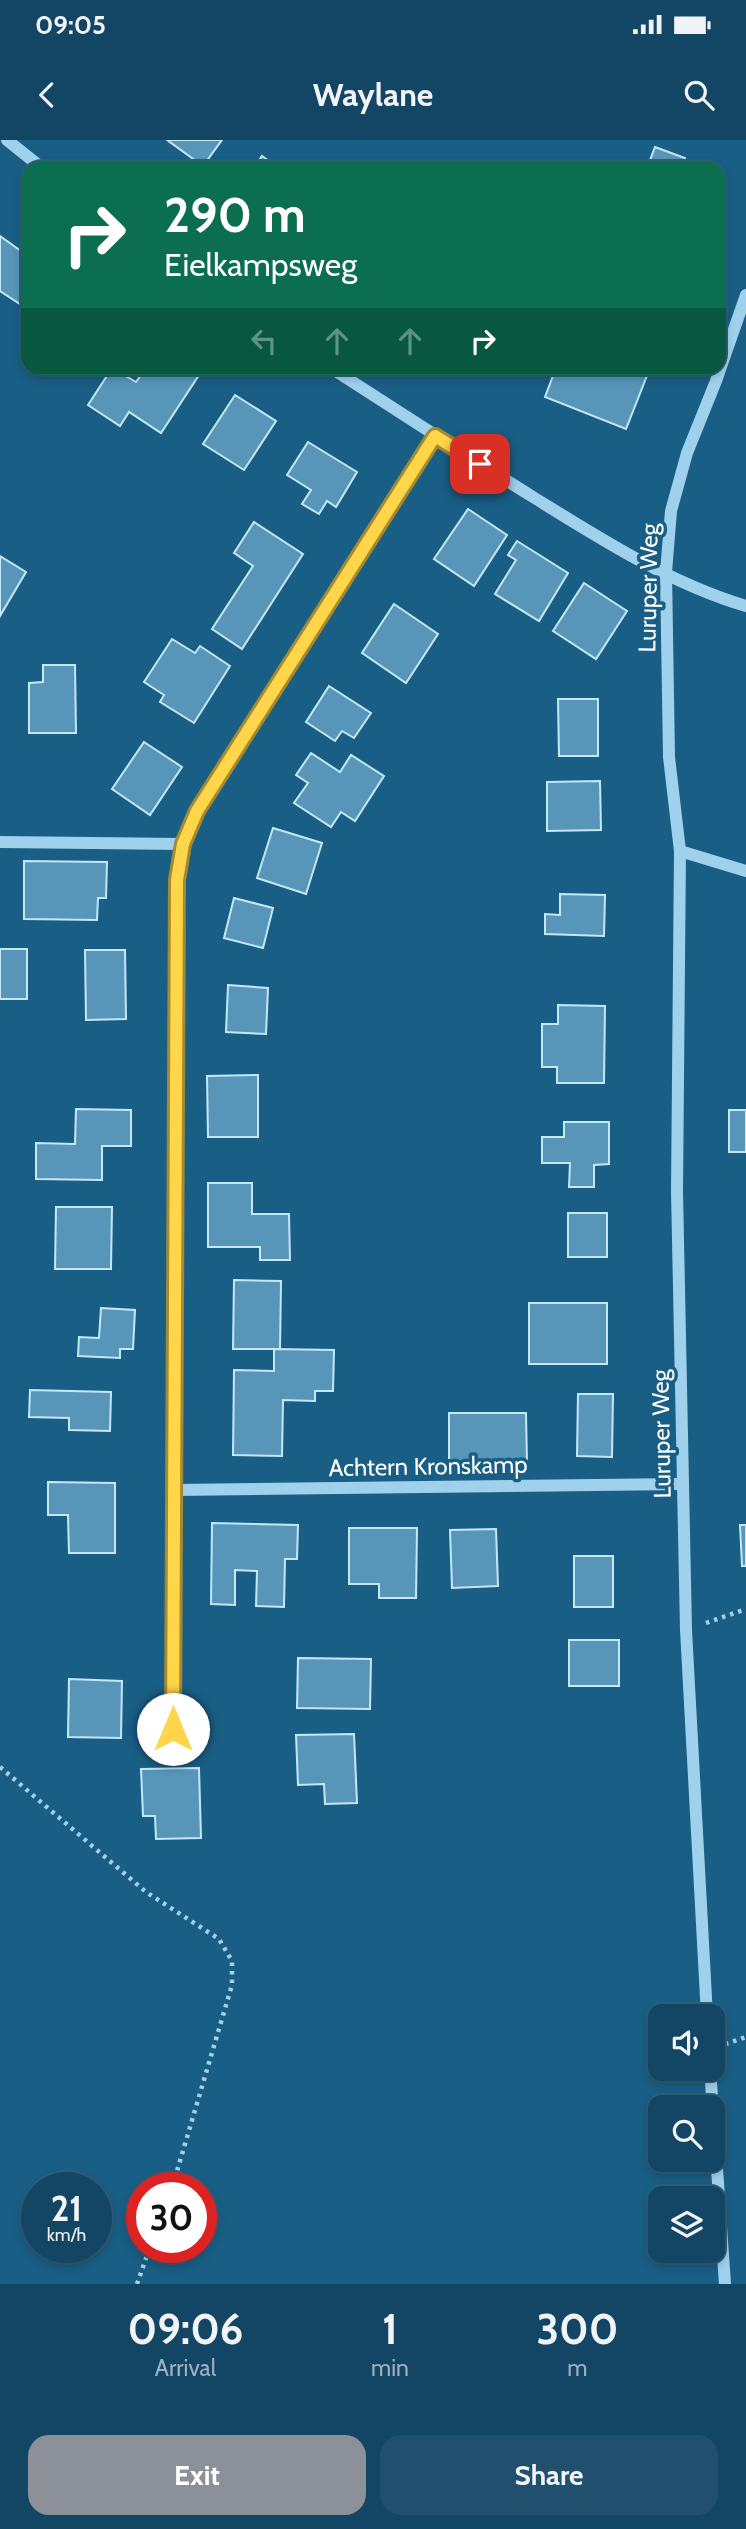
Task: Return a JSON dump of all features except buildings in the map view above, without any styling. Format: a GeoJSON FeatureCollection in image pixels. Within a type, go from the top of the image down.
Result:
{"type":"FeatureCollection","features":[{"type":"Feature","properties":{"kind":"street"},"geometry":{"type":"LineString","coordinates":[[7,140],[33,161]]}},
{"type":"Feature","properties":{"kind":"street","name":"Luruper Weg"},"geometry":{"type":"LineString","coordinates":[[726,353],[746,295]]}},
{"type":"Feature","properties":{"kind":"street"},"geometry":{"type":"LineString","coordinates":[[342,375],[615,548],[706,594],[746,606]]}},
{"type":"Feature","properties":{"kind":"street","name":"Luruper Weg"},"geometry":{"type":"LineString","coordinates":[[706,2004],[686,1630],[677,1191],[680,851],[669,757],[666,572],[671,511],[677,487],[687,453],[718,375]]}},
{"type":"Feature","properties":{"kind":"street"},"geometry":{"type":"LineString","coordinates":[[173,1729],[177,880],[183,844],[197,811],[435,436]]}},
{"type":"Feature","properties":{"kind":"street"},"geometry":{"type":"LineString","coordinates":[[0,842],[183,844]]}},
{"type":"Feature","properties":{"kind":"street"},"geometry":{"type":"LineString","coordinates":[[680,851],[746,871]]}},
{"type":"Feature","properties":{"kind":"street","name":"Achtern Kronskamp"},"geometry":{"type":"LineString","coordinates":[[173,1490],[683,1484]]}},
{"type":"Feature","properties":{"kind":"street"},"geometry":{"type":"LineString","coordinates":[[711,2081],[725,2284]]}},
{"type":"Feature","properties":{"kind":"path"},"geometry":{"type":"LineString","coordinates":[[686,1630],[746,1609]]}},
{"type":"Feature","properties":{"kind":"path"},"geometry":{"type":"LineString","coordinates":[[0,1767],[146,1892],[219,1939],[232,1961],[232,1985],[177,2172]]}},
{"type":"Feature","properties":{"kind":"path"},"geometry":{"type":"LineString","coordinates":[[725,2044],[746,2037]]}},
{"type":"Feature","properties":{"kind":"path"},"geometry":{"type":"LineString","coordinates":[[137,2284],[144,2263]]}},
{"type":"Feature","properties":{"kind":"route"},"geometry":{"type":"LineString","coordinates":[[173,1729],[177,880],[183,844],[197,811],[435,436],[480,464]]}}]}
